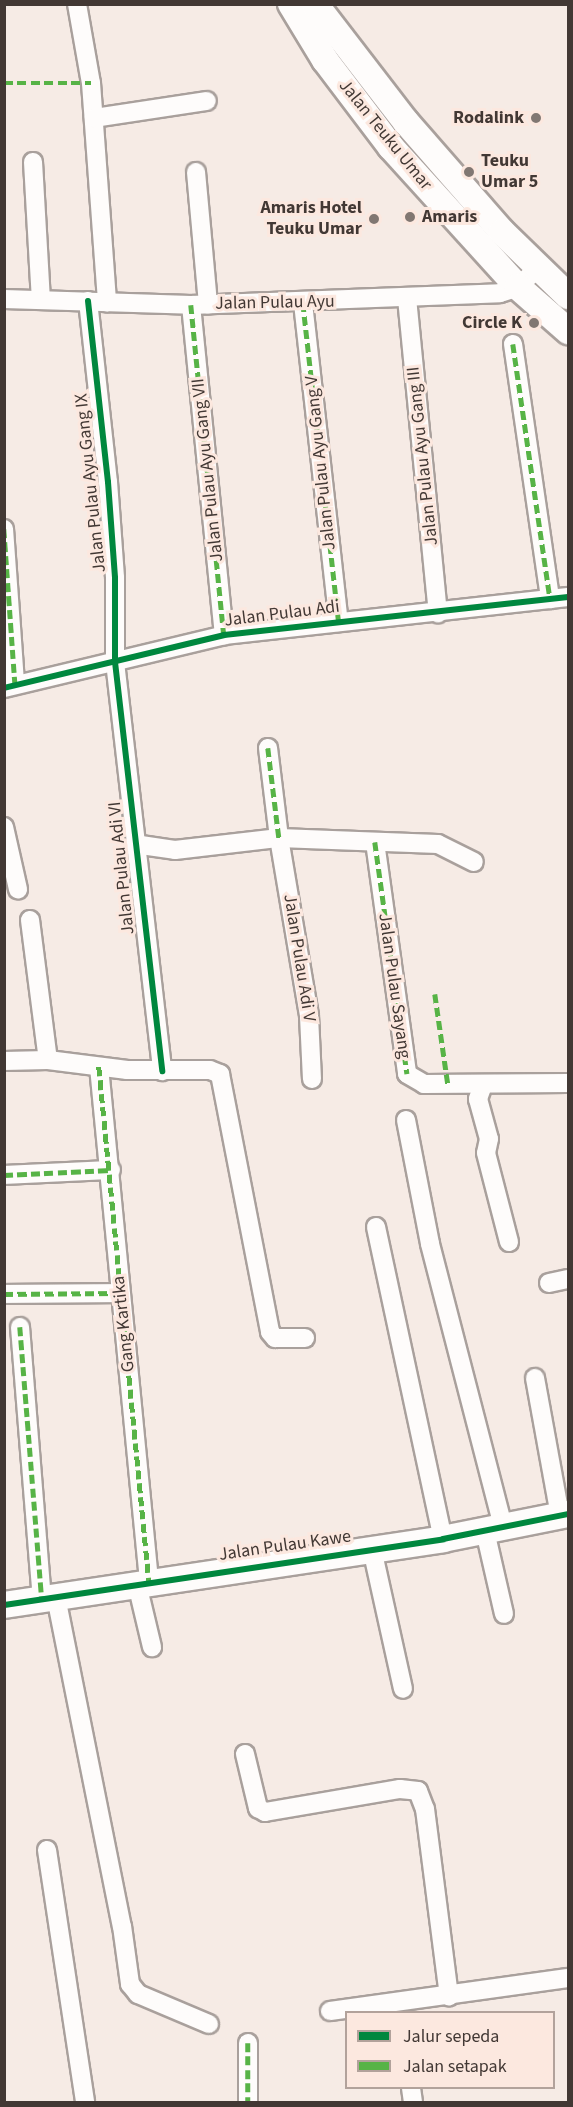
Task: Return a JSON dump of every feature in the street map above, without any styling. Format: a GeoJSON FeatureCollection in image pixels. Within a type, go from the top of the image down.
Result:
{"type":"FeatureCollection","features":[{"type":"Feature","properties":{"kind":"main road","name":"Jalan Teuku Umar"},"geometry":{"type":"LineString","coordinates":[[291,4],[325,60],[391,147],[518,287],[568,331]]}},
{"type":"Feature","properties":{"kind":"main road","name":"Jalan Teuku Umar"},"geometry":{"type":"LineString","coordinates":[[315,4],[406,122],[538,268],[568,296]]}},
{"type":"Feature","properties":{"kind":"main road","name":"Jalan Pulau Kawe"},"geometry":{"type":"LineString","coordinates":[[4,1605],[143,1582],[443,1539],[566,1517]]}},
{"type":"Feature","properties":{"kind":"street"},"geometry":{"type":"LineString","coordinates":[[77,4],[87,50],[94,118],[107,302]]}},
{"type":"Feature","properties":{"kind":"street"},"geometry":{"type":"LineString","coordinates":[[94,118],[207,101]]}},
{"type":"Feature","properties":{"kind":"street"},"geometry":{"type":"LineString","coordinates":[[33,162],[41,299]]}},
{"type":"Feature","properties":{"kind":"street","name":"Jalan Pulau Ayu Gang VII"},"geometry":{"type":"LineString","coordinates":[[195,172],[200,304],[224,635]]}},
{"type":"Feature","properties":{"kind":"street"},"geometry":{"type":"LineString","coordinates":[[518,287],[538,268]]}},
{"type":"Feature","properties":{"kind":"street","name":"Jalan Pulau Ayu"},"geometry":{"type":"LineString","coordinates":[[4,299],[200,304],[303,303],[500,293],[518,287]]}},
{"type":"Feature","properties":{"kind":"street","name":"Jalan Pulau Ayu Gang III"},"geometry":{"type":"LineString","coordinates":[[408,298],[438,613]]}},
{"type":"Feature","properties":{"kind":"street","name":"Jalan Pulau Ayu Gang IX"},"geometry":{"type":"LineString","coordinates":[[88,301],[108,482],[115,578],[115,662]]}},
{"type":"Feature","properties":{"kind":"street","name":"Jalan Pulau Ayu Gang V"},"geometry":{"type":"LineString","coordinates":[[303,303],[339,622]]}},
{"type":"Feature","properties":{"kind":"street"},"geometry":{"type":"LineString","coordinates":[[513,344],[560,598]]}},
{"type":"Feature","properties":{"kind":"street"},"geometry":{"type":"LineString","coordinates":[[4,529],[10,686]]}},
{"type":"Feature","properties":{"kind":"street","name":"Jalan Pulau Adi"},"geometry":{"type":"LineString","coordinates":[[10,686],[224,635],[560,598]]}},
{"type":"Feature","properties":{"kind":"street","name":"Jalan Pulau Adi VI"},"geometry":{"type":"LineString","coordinates":[[115,662],[134,844],[162,1071]]}},
{"type":"Feature","properties":{"kind":"street","name":"Jalan Pulau Adi V"},"geometry":{"type":"LineString","coordinates":[[268,748],[279,838],[309,1016],[312,1079]]}},
{"type":"Feature","properties":{"kind":"street"},"geometry":{"type":"LineString","coordinates":[[4,827],[18,889]]}},
{"type":"Feature","properties":{"kind":"street"},"geometry":{"type":"LineString","coordinates":[[134,844],[201,850],[279,838],[438,844],[474,861]]}},
{"type":"Feature","properties":{"kind":"street","name":"Jalan Pulau Sayang"},"geometry":{"type":"LineString","coordinates":[[375,842],[407,1074],[424,1084],[568,1083]]}},
{"type":"Feature","properties":{"kind":"street"},"geometry":{"type":"LineString","coordinates":[[30,920],[48,1060]]}},
{"type":"Feature","properties":{"kind":"street"},"geometry":{"type":"LineString","coordinates":[[4,1061],[48,1060],[99,1067],[162,1071],[210,1070],[222,1077],[270,1332],[275,1338],[305,1338]]}},
{"type":"Feature","properties":{"kind":"street","name":"Gang Kartika"},"geometry":{"type":"LineString","coordinates":[[99,1067],[111,1170],[143,1582],[152,1647]]}},
{"type":"Feature","properties":{"kind":"street"},"geometry":{"type":"LineString","coordinates":[[483,1085],[478,1099],[489,1139],[486,1153],[509,1242]]}},
{"type":"Feature","properties":{"kind":"street"},"geometry":{"type":"LineString","coordinates":[[406,1120],[430,1244],[494,1529],[504,1614]]}},
{"type":"Feature","properties":{"kind":"street"},"geometry":{"type":"LineString","coordinates":[[4,1175],[111,1170]]}},
{"type":"Feature","properties":{"kind":"street"},"geometry":{"type":"LineString","coordinates":[[376,1227],[443,1539]]}},
{"type":"Feature","properties":{"kind":"street"},"geometry":{"type":"LineString","coordinates":[[549,1283],[568,1279]]}},
{"type":"Feature","properties":{"kind":"street"},"geometry":{"type":"LineString","coordinates":[[4,1294],[119,1293]]}},
{"type":"Feature","properties":{"kind":"street"},"geometry":{"type":"LineString","coordinates":[[20,1328],[49,1598],[122,1926],[130,1984],[138,1994],[209,2024]]}},
{"type":"Feature","properties":{"kind":"street"},"geometry":{"type":"LineString","coordinates":[[535,1378],[566,1517]]}},
{"type":"Feature","properties":{"kind":"street"},"geometry":{"type":"LineString","coordinates":[[372,1549],[403,1689]]}},
{"type":"Feature","properties":{"kind":"street"},"geometry":{"type":"LineString","coordinates":[[245,1754],[258,1808],[266,1812],[400,1790],[418,1791],[425,1809],[449,1996]]}},
{"type":"Feature","properties":{"kind":"street"},"geometry":{"type":"LineString","coordinates":[[47,1850],[85,2103]]}},
{"type":"Feature","properties":{"kind":"street"},"geometry":{"type":"LineString","coordinates":[[330,2011],[401,2007],[449,1996],[568,1978]]}},
{"type":"Feature","properties":{"kind":"street"},"geometry":{"type":"LineString","coordinates":[[248,2043],[248,2103]]}},
{"type":"Feature","properties":{"kind":"marked path"},"geometry":{"type":"LineString","coordinates":[[4,83],[91,83]]}},
{"type":"Feature","properties":{"kind":"marked path"},"geometry":{"type":"LineString","coordinates":[[303,303],[339,622]]}},
{"type":"Feature","properties":{"kind":"marked path"},"geometry":{"type":"LineString","coordinates":[[191,305],[224,635]]}},
{"type":"Feature","properties":{"kind":"marked path"},"geometry":{"type":"LineString","coordinates":[[513,344],[550,599]]}},
{"type":"Feature","properties":{"kind":"marked path"},"geometry":{"type":"LineString","coordinates":[[4,529],[15,684]]}},
{"type":"Feature","properties":{"kind":"marked path"},"geometry":{"type":"LineString","coordinates":[[268,748],[279,838]]}},
{"type":"Feature","properties":{"kind":"marked path"},"geometry":{"type":"LineString","coordinates":[[375,842],[407,1074]]}},
{"type":"Feature","properties":{"kind":"marked path"},"geometry":{"type":"LineString","coordinates":[[435,994],[448,1084]]}},
{"type":"Feature","properties":{"kind":"marked path"},"geometry":{"type":"LineString","coordinates":[[99,1067],[149,1581]]}},
{"type":"Feature","properties":{"kind":"marked path"},"geometry":{"type":"LineString","coordinates":[[4,1175],[111,1170]]}},
{"type":"Feature","properties":{"kind":"marked path"},"geometry":{"type":"LineString","coordinates":[[4,1294],[119,1293]]}},
{"type":"Feature","properties":{"kind":"marked path"},"geometry":{"type":"LineString","coordinates":[[20,1327],[42,1599]]}},
{"type":"Feature","properties":{"kind":"marked path"},"geometry":{"type":"LineString","coordinates":[[248,2043],[248,2102]]}},
{"type":"Feature","properties":{"kind":"cycle path"},"geometry":{"type":"LineString","coordinates":[[88,301],[108,482],[115,578],[115,662],[162,1071]]}},
{"type":"Feature","properties":{"kind":"cycle path"},"geometry":{"type":"LineString","coordinates":[[4,688],[224,635],[568,597]]}},
{"type":"Feature","properties":{"kind":"cycle path"},"geometry":{"type":"LineString","coordinates":[[4,1605],[443,1539],[568,1514]]}},
{"type":"Feature","properties":{"kind":"place","name":"Rodalink"},"geometry":{"type":"Point","coordinates":[536,118]}},
{"type":"Feature","properties":{"kind":"place","name":"Teuku Umar 5"},"geometry":{"type":"Point","coordinates":[469,172]}},
{"type":"Feature","properties":{"kind":"place","name":"Amaris"},"geometry":{"type":"Point","coordinates":[410,217]}},
{"type":"Feature","properties":{"kind":"place","name":"Amaris Hotel Teuku Umar"},"geometry":{"type":"Point","coordinates":[374,219]}},
{"type":"Feature","properties":{"kind":"place","name":"Circle K"},"geometry":{"type":"Point","coordinates":[534,323]}}]}
